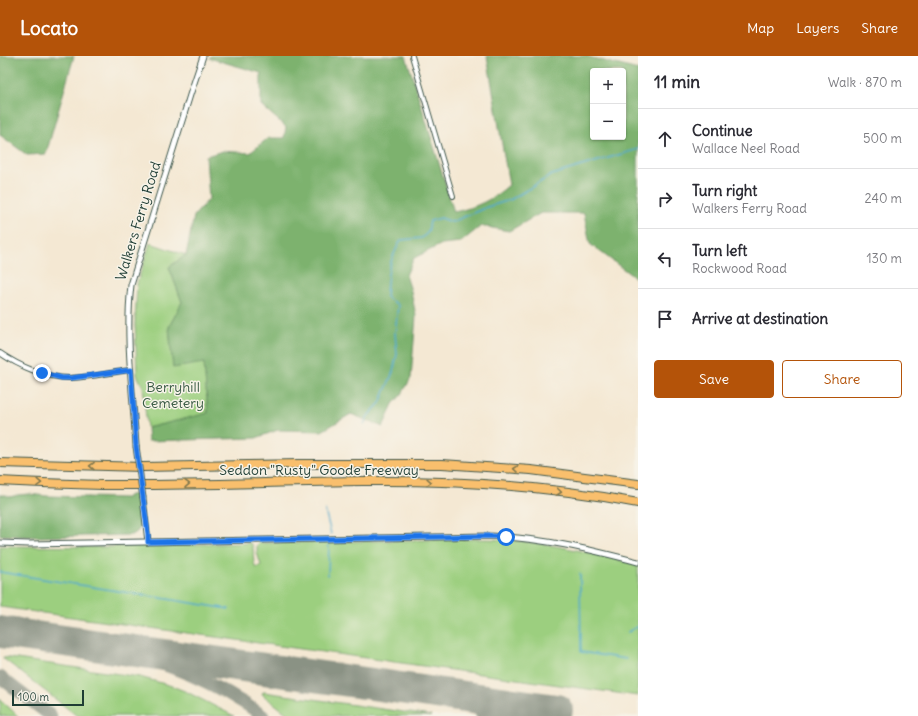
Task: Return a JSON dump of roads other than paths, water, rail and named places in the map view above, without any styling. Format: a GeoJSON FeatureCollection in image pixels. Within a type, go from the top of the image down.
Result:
{"type":"FeatureCollection","features":[{"type":"Feature","properties":{"kind":"highway","name":"Seddon \"Rusty\" Goode Freeway"},"geometry":{"type":"LineString","coordinates":[[0,463],[143,467],[307,464],[442,464],[531,470],[638,484]]}},
{"type":"Feature","properties":{"kind":"highway","name":"Seddon \"Rusty\" Goode Freeway"},"geometry":{"type":"LineString","coordinates":[[0,481],[103,485],[364,481],[460,483],[547,490],[638,503]]}},
{"type":"Feature","properties":{"kind":"street","name":"Walkers Ferry Road"},"geometry":{"type":"LineString","coordinates":[[148,542],[136,446],[131,370],[129,313],[131,283],[203,56]]}},
{"type":"Feature","properties":{"kind":"street"},"geometry":{"type":"LineString","coordinates":[[412,56],[452,196]]}},
{"type":"Feature","properties":{"kind":"street"},"geometry":{"type":"LineString","coordinates":[[0,353],[30,368],[62,378],[82,377],[131,370]]}},
{"type":"Feature","properties":{"kind":"street"},"geometry":{"type":"LineString","coordinates":[[0,543],[29,544],[490,536],[567,544],[638,562]]}},
{"type":"Feature","properties":{"kind":"waterway"},"geometry":{"type":"LineString","coordinates":[[364,424],[368,416],[380,403],[393,372],[397,354],[395,334],[398,305],[386,297],[389,267],[401,240],[422,238],[428,232],[430,221],[441,218],[452,222],[487,207],[510,200],[552,175],[638,149]]}},
{"type":"Feature","properties":{"kind":"waterway"},"geometry":{"type":"LineString","coordinates":[[325,510],[331,534]]}},
{"type":"Feature","properties":{"kind":"waterway"},"geometry":{"type":"LineString","coordinates":[[328,575],[329,543]]}},
{"type":"Feature","properties":{"kind":"waterway"},"geometry":{"type":"LineString","coordinates":[[0,572],[229,609]]}},
{"type":"Feature","properties":{"kind":"waterway"},"geometry":{"type":"LineString","coordinates":[[580,574],[581,652],[626,659]]}},
{"type":"Feature","properties":{"kind":"waterway"},"geometry":{"type":"LineString","coordinates":[[628,632],[638,626]]}},
{"type":"Feature","properties":{"kind":"park label","name":"Berryhill Cemetery"},"geometry":{"type":"Point","coordinates":[173,396]}}]}
